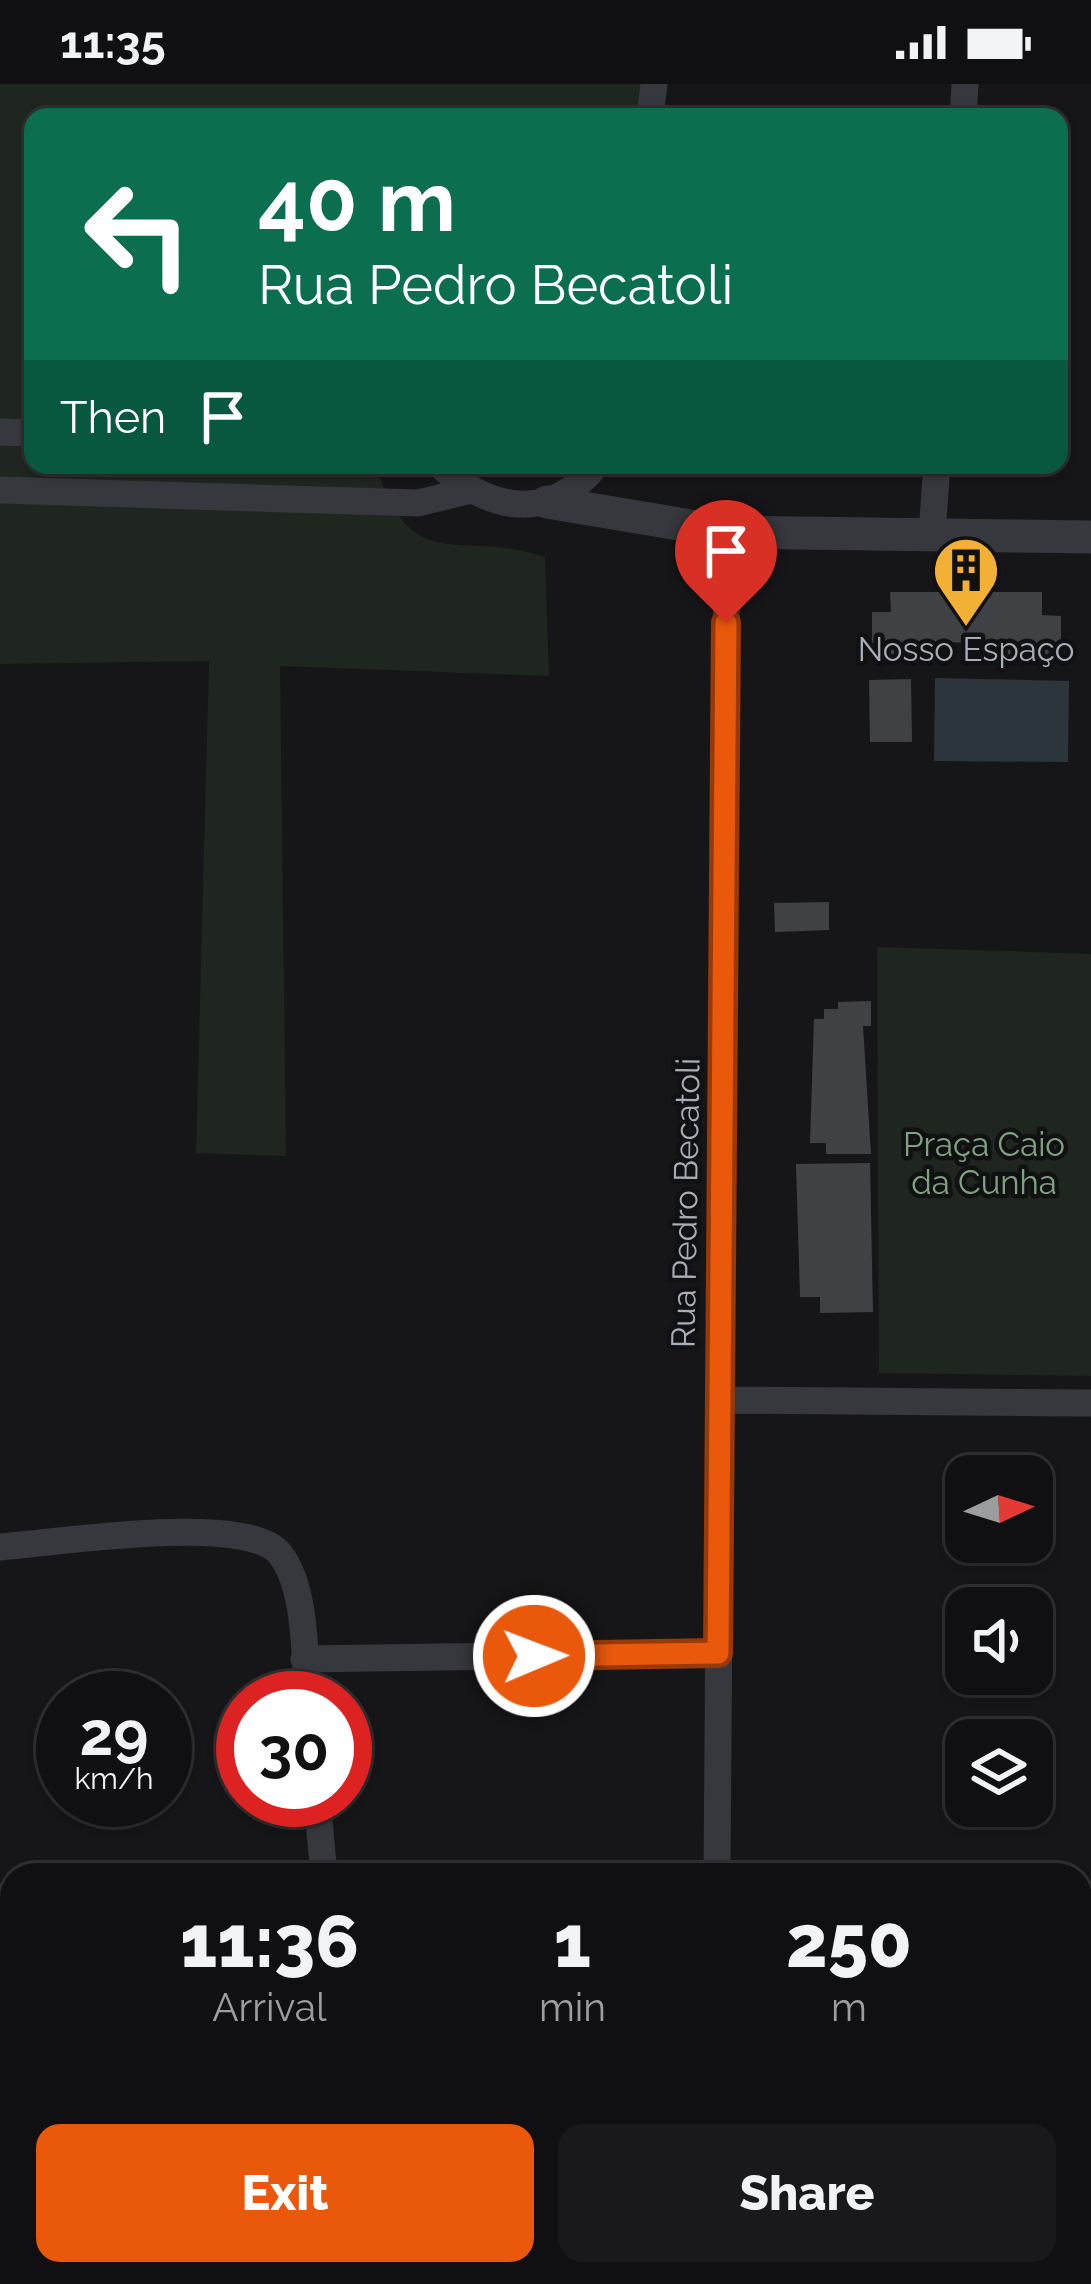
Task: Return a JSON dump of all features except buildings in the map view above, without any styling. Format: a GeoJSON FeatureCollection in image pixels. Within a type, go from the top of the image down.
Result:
{"type":"FeatureCollection","features":[{"type":"Feature","properties":{"kind":"street"},"geometry":{"type":"LineString","coordinates":[[449,474],[467,491],[506,505],[547,502],[727,532],[1091,537]]}},
{"type":"Feature","properties":{"kind":"street"},"geometry":{"type":"LineString","coordinates":[[547,502],[582,483],[589,474]]}},
{"type":"Feature","properties":{"kind":"street"},"geometry":{"type":"LineString","coordinates":[[932,533],[937,474]]}},
{"type":"Feature","properties":{"kind":"street"},"geometry":{"type":"LineString","coordinates":[[0,490],[418,502],[467,491]]}},
{"type":"Feature","properties":{"kind":"street","name":"Rua Pedro Becatoli"},"geometry":{"type":"LineString","coordinates":[[717,1863],[727,532]]}},
{"type":"Feature","properties":{"kind":"street"},"geometry":{"type":"LineString","coordinates":[[719,1400],[1091,1403]]}},
{"type":"Feature","properties":{"kind":"street"},"geometry":{"type":"LineString","coordinates":[[0,1547],[192,1533],[234,1532],[260,1539],[278,1551],[292,1574],[305,1671]]}},
{"type":"Feature","properties":{"kind":"street"},"geometry":{"type":"LineString","coordinates":[[304,1659],[718,1653]]}},
{"type":"Feature","properties":{"kind":"street"},"geometry":{"type":"LineString","coordinates":[[320,1827],[323,1863]]}},
{"type":"Feature","properties":{"kind":"green space"},"geometry":{"type":"Polygon","coordinates":[[[0,84],[646,84],[642,108],[24,108],[24,474],[379,474],[405,524],[422,537],[545,557],[549,676],[280,666],[286,1156],[196,1153],[209,661],[0,664],[0,84]]]}},
{"type":"Feature","properties":{"kind":"green space","name":"Praça Caio da Cunha"},"geometry":{"type":"Polygon","coordinates":[[[877,947],[1091,954],[1091,1376],[879,1373],[877,947]]]}},
{"type":"Feature","properties":{"kind":"shaded area"},"geometry":{"type":"Polygon","coordinates":[[[935,678],[1069,681],[1068,762],[934,761],[935,678]]]}},
{"type":"Feature","properties":{"kind":"place","name":"Nosso Espaço"},"geometry":{"type":"Point","coordinates":[966,629]}},
{"type":"Feature","properties":{"kind":"route"},"geometry":{"type":"LineString","coordinates":[[534,1656],[718,1653],[726,623]]}}]}
